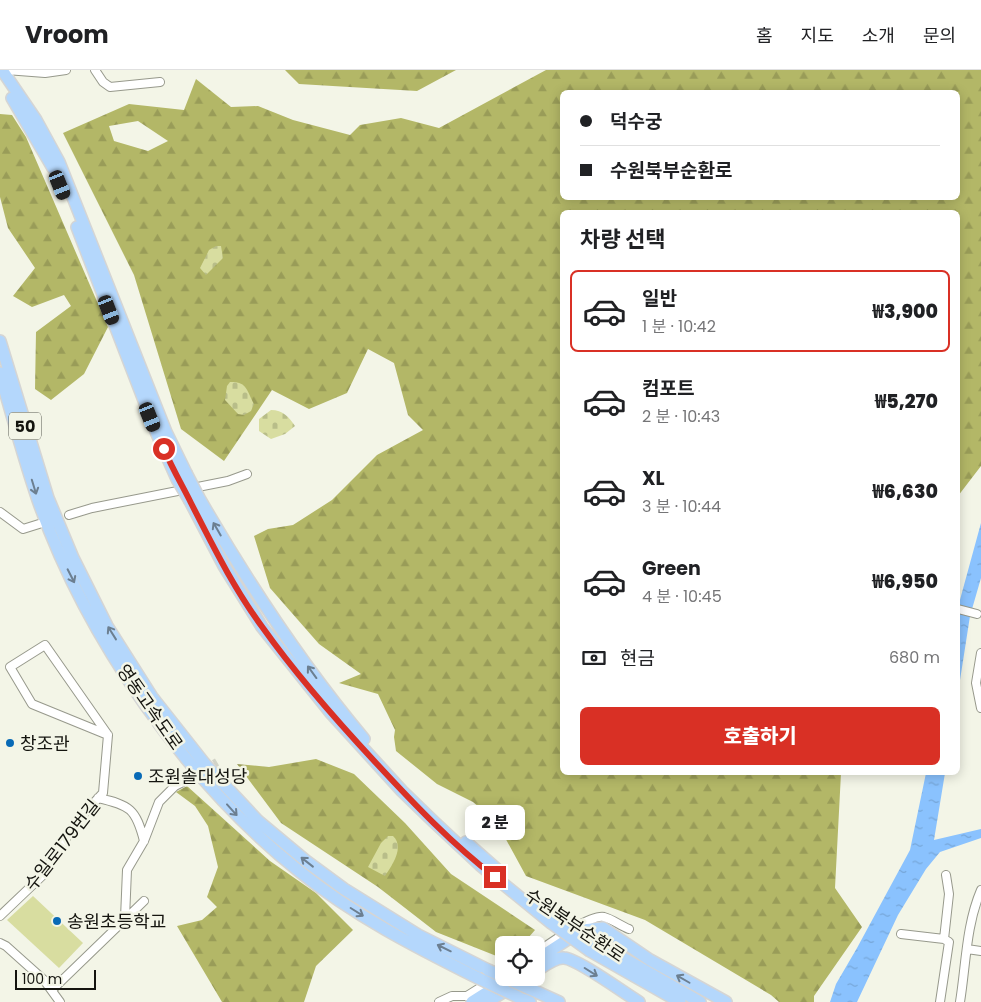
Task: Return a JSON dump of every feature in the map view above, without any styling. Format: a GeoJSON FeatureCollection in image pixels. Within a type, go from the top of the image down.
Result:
{"type":"FeatureCollection","features":[{"type":"Feature","properties":{"kind":"highway","name":"수원북부순환로"},"geometry":{"type":"LineString","coordinates":[[2,70],[36,120],[56,164],[166,432],[181,476],[194,500],[206,535],[231,580],[262,628],[330,712],[402,791],[480,865],[553,919],[680,1002]]}},
{"type":"Feature","properties":{"kind":"highway","name":"수원북부순환로"},"geometry":{"type":"LineString","coordinates":[[0,80],[56,164]]}},
{"type":"Feature","properties":{"kind":"highway","name":"영동고속도로"},"geometry":{"type":"LineString","coordinates":[[0,341],[48,498],[73,558],[107,626],[152,697],[204,763],[258,821],[306,861],[344,889],[418,935],[495,973]]}},
{"type":"Feature","properties":{"kind":"highway","name":"영동고속도로"},"geometry":{"type":"LineString","coordinates":[[0,373],[38,501],[65,566],[97,628],[145,705],[188,760],[249,829],[299,872],[340,901],[414,947],[530,1002]]}},
{"type":"Feature","properties":{"kind":"highway"},"geometry":{"type":"LineString","coordinates":[[545,954],[582,930],[603,928],[650,960],[726,1002]]}},
{"type":"Feature","properties":{"kind":"highway","name":"수원북부순환로"},"geometry":{"type":"LineString","coordinates":[[593,946],[700,1002]]}},
{"type":"Feature","properties":{"kind":"highway"},"geometry":{"type":"LineString","coordinates":[[545,966],[564,958],[578,964],[639,1002]]}},
{"type":"Feature","properties":{"kind":"highway"},"geometry":{"type":"LineString","coordinates":[[472,1002],[497,986]]}},
{"type":"Feature","properties":{"kind":"highway"},"geometry":{"type":"LineString","coordinates":[[487,1002],[521,986]]}},
{"type":"Feature","properties":{"kind":"highway","name":"영동고속도로"},"geometry":{"type":"LineString","coordinates":[[532,986],[559,1002]]}},
{"type":"Feature","properties":{"kind":"street"},"geometry":{"type":"LineString","coordinates":[[6,70],[45,73],[66,70]]}},
{"type":"Feature","properties":{"kind":"street"},"geometry":{"type":"LineString","coordinates":[[95,70],[103,82],[110,87],[160,82]]}},
{"type":"Feature","properties":{"kind":"street"},"geometry":{"type":"LineString","coordinates":[[69,515],[92,508],[228,481],[248,474]]}},
{"type":"Feature","properties":{"kind":"street"},"geometry":{"type":"LineString","coordinates":[[0,512],[23,529],[39,524]]}},
{"type":"Feature","properties":{"kind":"street"},"geometry":{"type":"LineString","coordinates":[[960,610],[974,613]]}},
{"type":"Feature","properties":{"kind":"street"},"geometry":{"type":"LineString","coordinates":[[45,645],[108,735],[32,704],[10,667],[45,645]]}},
{"type":"Feature","properties":{"kind":"street"},"geometry":{"type":"LineString","coordinates":[[981,653],[976,683],[981,708]]}},
{"type":"Feature","properties":{"kind":"street","name":"수일로179번길"},"geometry":{"type":"LineString","coordinates":[[0,916],[42,876],[77,821],[103,793],[108,735]]}},
{"type":"Feature","properties":{"kind":"street"},"geometry":{"type":"LineString","coordinates":[[125,918],[127,870],[144,841],[159,802],[175,786],[183,782]]}},
{"type":"Feature","properties":{"kind":"street"},"geometry":{"type":"LineString","coordinates":[[98,798],[111,801],[134,812],[139,821],[144,841]]}},
{"type":"Feature","properties":{"kind":"street"},"geometry":{"type":"LineString","coordinates":[[944,939],[949,894],[946,875]]}},
{"type":"Feature","properties":{"kind":"street"},"geometry":{"type":"LineString","coordinates":[[960,1002],[966,949],[975,903],[981,890]]}},
{"type":"Feature","properties":{"kind":"street"},"geometry":{"type":"LineString","coordinates":[[52,990],[144,901]]}},
{"type":"Feature","properties":{"kind":"street"},"geometry":{"type":"LineString","coordinates":[[545,946],[582,923],[597,917],[605,917],[629,929]]}},
{"type":"Feature","properties":{"kind":"street"},"geometry":{"type":"LineString","coordinates":[[902,934],[944,939],[950,945],[940,1002]]}},
{"type":"Feature","properties":{"kind":"street"},"geometry":{"type":"LineString","coordinates":[[0,943],[34,971],[52,990],[60,1002]]}},
{"type":"Feature","properties":{"kind":"street"},"geometry":{"type":"LineString","coordinates":[[966,949],[981,951]]}},
{"type":"Feature","properties":{"kind":"street"},"geometry":{"type":"LineString","coordinates":[[439,1002],[452,996],[467,996],[495,979]]}},
{"type":"Feature","properties":{"kind":"green space"},"geometry":{"type":"Polygon","coordinates":[[[285,70],[456,70],[417,91],[299,84],[285,70]]]}},
{"type":"Feature","properties":{"kind":"green space"},"geometry":{"type":"Polygon","coordinates":[[[546,70],[981,70],[981,466],[960,493],[960,210],[560,210],[560,775],[841,775],[835,888],[862,927],[814,996],[814,1002],[779,1002],[771,995],[645,920],[526,876],[497,823],[473,802],[437,784],[396,751],[395,730],[378,694],[339,683],[361,674],[319,644],[270,588],[254,536],[268,529],[293,525],[332,500],[377,455],[423,430],[408,415],[394,363],[368,349],[347,393],[309,409],[272,390],[224,461],[181,429],[134,275],[63,133],[129,104],[184,110],[196,79],[231,107],[258,106],[293,120],[350,135],[360,125],[401,118],[439,128],[546,70]],[[138,121],[109,126],[114,141],[148,151],[168,141],[138,121]]]}},
{"type":"Feature","properties":{"kind":"green space"},"geometry":{"type":"Polygon","coordinates":[[[0,114],[12,115],[26,137],[108,327],[84,374],[51,400],[35,389],[36,332],[71,306],[64,295],[32,307],[13,296],[35,268],[8,228],[0,197],[0,114]]]}},
{"type":"Feature","properties":{"kind":"green space"},"geometry":{"type":"Polygon","coordinates":[[[216,246],[221,246],[223,258],[206,275],[200,268],[209,250],[216,246]]]}},
{"type":"Feature","properties":{"kind":"green space"},"geometry":{"type":"Polygon","coordinates":[[[230,382],[243,385],[254,404],[251,411],[244,415],[238,414],[225,400],[227,386],[230,382]]]}},
{"type":"Feature","properties":{"kind":"green space"},"geometry":{"type":"Polygon","coordinates":[[[271,410],[279,411],[285,415],[295,426],[285,434],[271,439],[259,431],[259,419],[271,410]]]}},
{"type":"Feature","properties":{"kind":"green space"},"geometry":{"type":"Polygon","coordinates":[[[316,759],[354,774],[405,823],[451,874],[535,930],[530,936],[495,936],[495,955],[436,932],[378,887],[281,823],[237,764],[269,767],[316,759]]]}},
{"type":"Feature","properties":{"kind":"green space"},"geometry":{"type":"Polygon","coordinates":[[[187,786],[270,861],[316,893],[353,930],[316,966],[304,1002],[222,1002],[177,926],[202,920],[217,907],[207,897],[218,867],[208,826],[195,806],[176,792],[187,786]]]}},
{"type":"Feature","properties":{"kind":"green space"},"geometry":{"type":"Polygon","coordinates":[[[388,836],[393,836],[396,840],[398,851],[385,876],[368,867],[381,843],[388,836]]]}},
{"type":"Feature","properties":{"kind":"green space"},"geometry":{"type":"Polygon","coordinates":[[[33,896],[83,943],[59,968],[7,920],[33,896]]]}},
{"type":"Feature","properties":{"kind":"water"},"geometry":{"type":"Polygon","coordinates":[[[981,523],[981,578],[970,616],[960,680],[960,600],[981,523]]]}},
{"type":"Feature","properties":{"kind":"water"},"geometry":{"type":"Polygon","coordinates":[[[926,775],[945,775],[934,840],[981,829],[981,838],[940,852],[926,869],[898,915],[857,1002],[830,1002],[836,984],[910,850],[926,775]]]}},
{"type":"Feature","properties":{"kind":"tunnel"},"geometry":{"type":"LineString","coordinates":[[183,782],[217,762]]}},
{"type":"Feature","properties":{"kind":"place","name":"창조관"},"geometry":{"type":"Point","coordinates":[10,743]}},
{"type":"Feature","properties":{"kind":"place","name":"조원솔대성당"},"geometry":{"type":"Point","coordinates":[138,776]}},
{"type":"Feature","properties":{"kind":"place","name":"송원초등학교"},"geometry":{"type":"Point","coordinates":[57,921]}},
{"type":"Feature","properties":{"kind":"route"},"geometry":{"type":"LineString","coordinates":[[164,449],[177,479],[235,587],[262,628],[288,662],[330,712],[402,791],[495,877]]}}]}
